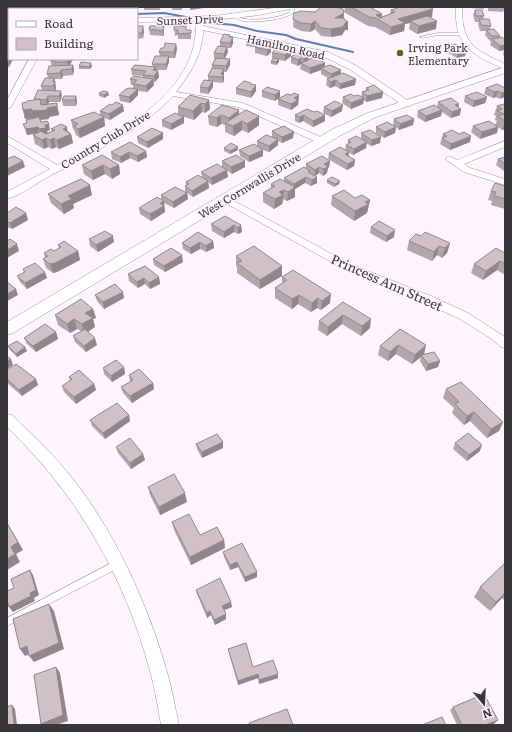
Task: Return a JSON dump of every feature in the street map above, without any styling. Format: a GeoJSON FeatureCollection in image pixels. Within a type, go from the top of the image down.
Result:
{"type":"FeatureCollection","features":[{"type":"Feature","properties":{"kind":"street","name":"Sunset Drive"},"geometry":{"type":"LineString","coordinates":[[138,20],[200,24],[292,7]]}},
{"type":"Feature","properties":{"kind":"street"},"geometry":{"type":"LineString","coordinates":[[459,7],[460,29],[464,41],[472,48],[505,69]]}},
{"type":"Feature","properties":{"kind":"street","name":"Country Club Drive"},"geometry":{"type":"LineString","coordinates":[[7,196],[132,126],[157,107],[170,93],[191,63],[200,24]]}},
{"type":"Feature","properties":{"kind":"street","name":"Hamilton Road"},"geometry":{"type":"LineString","coordinates":[[200,24],[325,54],[352,67],[407,104]]}},
{"type":"Feature","properties":{"kind":"street"},"geometry":{"type":"LineString","coordinates":[[7,107],[32,60]]}},
{"type":"Feature","properties":{"kind":"street","name":"West Cornwallis Drive"},"geometry":{"type":"LineString","coordinates":[[7,329],[322,141],[361,120],[505,69]]}},
{"type":"Feature","properties":{"kind":"street"},"geometry":{"type":"LineString","coordinates":[[170,93],[240,105],[322,141]]}},
{"type":"Feature","properties":{"kind":"street"},"geometry":{"type":"LineString","coordinates":[[7,139],[21,149],[57,168]]}},
{"type":"Feature","properties":{"kind":"street"},"geometry":{"type":"LineString","coordinates":[[505,144],[452,162],[467,170],[505,182]]}},
{"type":"Feature","properties":{"kind":"street","name":"Princess Ann Street"},"geometry":{"type":"LineString","coordinates":[[225,199],[346,266],[427,299],[464,316],[496,336],[505,344]]}},
{"type":"Feature","properties":{"kind":"street"},"geometry":{"type":"LineString","coordinates":[[7,419],[31,440],[61,472],[90,514],[117,564],[138,610],[157,667],[170,725]]}},
{"type":"Feature","properties":{"kind":"lane"},"geometry":{"type":"LineString","coordinates":[[422,37],[438,34],[462,34]]}},
{"type":"Feature","properties":{"kind":"lane"},"geometry":{"type":"LineString","coordinates":[[7,622],[117,564]]}},
{"type":"Feature","properties":{"kind":"building"},"geometry":{"type":"Polygon","coordinates":[[[321,7],[336,7],[343,9],[344,13],[335,18],[343,18],[348,22],[346,22],[343,27],[331,29],[321,28],[315,21],[311,24],[301,23],[293,19],[294,13],[301,11],[315,12],[321,7]]]}},
{"type":"Feature","properties":{"kind":"building"},"geometry":{"type":"Polygon","coordinates":[[[351,7],[370,7],[382,14],[376,15],[380,18],[395,12],[391,10],[401,7],[430,7],[433,9],[398,19],[405,23],[391,27],[376,18],[369,17],[351,7]]]}},
{"type":"Feature","properties":{"kind":"building"},"geometry":{"type":"Polygon","coordinates":[[[475,10],[482,10],[484,16],[476,16],[475,10]]]}},
{"type":"Feature","properties":{"kind":"building"},"geometry":{"type":"Polygon","coordinates":[[[427,16],[437,21],[419,26],[410,21],[427,16]]]}},
{"type":"Feature","properties":{"kind":"building"},"geometry":{"type":"Polygon","coordinates":[[[479,19],[489,19],[491,26],[481,25],[479,19]]]}},
{"type":"Feature","properties":{"kind":"building"},"geometry":{"type":"Polygon","coordinates":[[[138,26],[143,26],[142,33],[138,33],[138,26]]]}},
{"type":"Feature","properties":{"kind":"building"},"geometry":{"type":"Polygon","coordinates":[[[150,26],[164,26],[163,31],[149,29],[150,26]]]}},
{"type":"Feature","properties":{"kind":"building"},"geometry":{"type":"Polygon","coordinates":[[[174,26],[186,26],[186,30],[191,30],[191,33],[178,34],[178,30],[174,30],[174,26]]]}},
{"type":"Feature","properties":{"kind":"building"},"geometry":{"type":"Polygon","coordinates":[[[494,29],[500,36],[492,36],[486,30],[494,29]]]}},
{"type":"Feature","properties":{"kind":"building"},"geometry":{"type":"Polygon","coordinates":[[[224,34],[230,35],[229,37],[233,37],[230,43],[220,42],[224,34]]]}},
{"type":"Feature","properties":{"kind":"building"},"geometry":{"type":"Polygon","coordinates":[[[502,37],[505,40],[505,45],[500,46],[492,39],[502,37]]]}},
{"type":"Feature","properties":{"kind":"building"},"geometry":{"type":"Polygon","coordinates":[[[248,40],[256,41],[254,44],[246,43],[248,40]]]}},
{"type":"Feature","properties":{"kind":"building"},"geometry":{"type":"Polygon","coordinates":[[[165,43],[176,44],[174,52],[159,52],[161,48],[164,48],[165,43]]]}},
{"type":"Feature","properties":{"kind":"building"},"geometry":{"type":"Polygon","coordinates":[[[259,44],[271,46],[267,50],[255,47],[259,44]]]}},
{"type":"Feature","properties":{"kind":"building"},"geometry":{"type":"Polygon","coordinates":[[[455,44],[467,50],[458,53],[447,46],[455,44]]]}},
{"type":"Feature","properties":{"kind":"building"},"geometry":{"type":"Polygon","coordinates":[[[218,46],[227,47],[224,54],[214,53],[218,46]]]}},
{"type":"Feature","properties":{"kind":"building"},"geometry":{"type":"Polygon","coordinates":[[[277,48],[291,50],[285,55],[272,53],[277,48]]]}},
{"type":"Feature","properties":{"kind":"building"},"geometry":{"type":"Polygon","coordinates":[[[7,51],[8,51],[8,60],[7,61],[7,51]]]}},
{"type":"Feature","properties":{"kind":"building"},"geometry":{"type":"Polygon","coordinates":[[[299,52],[309,56],[298,60],[291,57],[299,52]]]}},
{"type":"Feature","properties":{"kind":"building"},"geometry":{"type":"Polygon","coordinates":[[[155,56],[169,56],[166,64],[152,64],[155,56]]]}},
{"type":"Feature","properties":{"kind":"building"},"geometry":{"type":"Polygon","coordinates":[[[315,57],[325,63],[310,68],[301,63],[315,57]]]}},
{"type":"Feature","properties":{"kind":"building"},"geometry":{"type":"Polygon","coordinates":[[[216,58],[230,59],[226,66],[212,65],[216,58]]]}},
{"type":"Feature","properties":{"kind":"building"},"geometry":{"type":"Polygon","coordinates":[[[274,58],[279,59],[276,62],[271,61],[274,58]]]}},
{"type":"Feature","properties":{"kind":"building"},"geometry":{"type":"Polygon","coordinates":[[[55,60],[68,60],[67,62],[54,62],[55,60]]]}},
{"type":"Feature","properties":{"kind":"building"},"geometry":{"type":"Polygon","coordinates":[[[81,62],[91,63],[89,67],[79,66],[81,62]]]}},
{"type":"Feature","properties":{"kind":"building"},"geometry":{"type":"Polygon","coordinates":[[[73,65],[72,69],[61,70],[60,73],[47,74],[49,66],[73,65]]]}},
{"type":"Feature","properties":{"kind":"building"},"geometry":{"type":"Polygon","coordinates":[[[135,65],[156,67],[153,70],[158,71],[154,76],[143,75],[146,71],[131,69],[135,65]]]}},
{"type":"Feature","properties":{"kind":"building"},"geometry":{"type":"Polygon","coordinates":[[[330,65],[341,70],[331,74],[321,68],[330,65]]]}},
{"type":"Feature","properties":{"kind":"building"},"geometry":{"type":"Polygon","coordinates":[[[212,68],[224,69],[221,74],[224,75],[222,77],[208,76],[212,68]]]}},
{"type":"Feature","properties":{"kind":"building"},"geometry":{"type":"Polygon","coordinates":[[[343,73],[356,79],[340,84],[336,80],[331,82],[327,79],[343,73]]]}},
{"type":"Feature","properties":{"kind":"building"},"geometry":{"type":"Polygon","coordinates":[[[134,76],[153,79],[146,86],[133,84],[137,80],[130,79],[134,76]]]}},
{"type":"Feature","properties":{"kind":"building"},"geometry":{"type":"Polygon","coordinates":[[[45,78],[54,78],[53,82],[55,82],[53,86],[41,86],[45,78]]]}},
{"type":"Feature","properties":{"kind":"building"},"geometry":{"type":"Polygon","coordinates":[[[204,80],[213,81],[208,88],[200,87],[204,80]]]}},
{"type":"Feature","properties":{"kind":"building"},"geometry":{"type":"Polygon","coordinates":[[[244,81],[256,85],[251,92],[236,88],[244,81]]]}},
{"type":"Feature","properties":{"kind":"building"},"geometry":{"type":"Polygon","coordinates":[[[497,84],[505,88],[505,92],[494,92],[486,88],[497,84]]]}},
{"type":"Feature","properties":{"kind":"building"},"geometry":{"type":"Polygon","coordinates":[[[374,85],[383,92],[367,96],[362,92],[369,90],[366,88],[374,85]]]}},
{"type":"Feature","properties":{"kind":"building"},"geometry":{"type":"Polygon","coordinates":[[[267,87],[280,91],[275,95],[262,91],[267,87]]]}},
{"type":"Feature","properties":{"kind":"building"},"geometry":{"type":"Polygon","coordinates":[[[126,89],[138,89],[129,97],[119,95],[126,89]]]}},
{"type":"Feature","properties":{"kind":"building"},"geometry":{"type":"Polygon","coordinates":[[[38,90],[61,91],[59,96],[48,96],[46,100],[34,99],[38,90]]]}},
{"type":"Feature","properties":{"kind":"building"},"geometry":{"type":"Polygon","coordinates":[[[103,91],[108,92],[104,95],[99,93],[103,91]]]}},
{"type":"Feature","properties":{"kind":"building"},"geometry":{"type":"Polygon","coordinates":[[[477,92],[487,97],[474,101],[465,96],[477,92]]]}},
{"type":"Feature","properties":{"kind":"building"},"geometry":{"type":"Polygon","coordinates":[[[294,93],[299,95],[294,98],[298,100],[291,104],[278,99],[287,94],[291,95],[294,93]]]}},
{"type":"Feature","properties":{"kind":"building"},"geometry":{"type":"Polygon","coordinates":[[[351,94],[364,98],[351,103],[343,97],[351,94]]]}},
{"type":"Feature","properties":{"kind":"building"},"geometry":{"type":"Polygon","coordinates":[[[190,95],[209,100],[205,104],[201,103],[193,111],[178,107],[190,95]]]}},
{"type":"Feature","properties":{"kind":"building"},"geometry":{"type":"Polygon","coordinates":[[[64,96],[76,96],[75,100],[62,100],[64,96]]]}},
{"type":"Feature","properties":{"kind":"building"},"geometry":{"type":"Polygon","coordinates":[[[451,98],[459,104],[455,105],[461,109],[452,112],[438,102],[451,98]]]}},
{"type":"Feature","properties":{"kind":"building"},"geometry":{"type":"Polygon","coordinates":[[[40,99],[41,105],[57,103],[57,106],[47,108],[47,110],[23,110],[22,103],[40,99]]]}},
{"type":"Feature","properties":{"kind":"building"},"geometry":{"type":"Polygon","coordinates":[[[335,101],[343,105],[332,111],[324,107],[335,101]]]}},
{"type":"Feature","properties":{"kind":"building"},"geometry":{"type":"Polygon","coordinates":[[[116,102],[123,105],[109,114],[100,111],[110,104],[112,105],[116,102]]]}},
{"type":"Feature","properties":{"kind":"building"},"geometry":{"type":"Polygon","coordinates":[[[505,104],[505,121],[498,116],[504,114],[497,111],[502,109],[497,106],[505,104]]]}},
{"type":"Feature","properties":{"kind":"building"},"geometry":{"type":"Polygon","coordinates":[[[222,105],[239,110],[229,118],[221,115],[217,118],[208,116],[222,105]]]}},
{"type":"Feature","properties":{"kind":"building"},"geometry":{"type":"Polygon","coordinates":[[[434,105],[442,110],[426,116],[418,111],[434,105]]]}},
{"type":"Feature","properties":{"kind":"building"},"geometry":{"type":"Polygon","coordinates":[[[307,109],[314,112],[317,111],[325,115],[313,121],[304,115],[300,117],[295,115],[307,109]]]}},
{"type":"Feature","properties":{"kind":"building"},"geometry":{"type":"Polygon","coordinates":[[[246,110],[259,116],[247,124],[242,121],[233,126],[225,123],[246,110]]]}},
{"type":"Feature","properties":{"kind":"building"},"geometry":{"type":"Polygon","coordinates":[[[94,112],[104,117],[78,129],[74,126],[78,124],[71,120],[94,112]]]}},
{"type":"Feature","properties":{"kind":"building"},"geometry":{"type":"Polygon","coordinates":[[[175,113],[184,117],[171,124],[162,120],[175,113]]]}},
{"type":"Feature","properties":{"kind":"building"},"geometry":{"type":"Polygon","coordinates":[[[407,115],[414,119],[400,124],[394,119],[407,115]]]}},
{"type":"Feature","properties":{"kind":"building"},"geometry":{"type":"Polygon","coordinates":[[[39,117],[41,122],[47,121],[49,124],[45,125],[46,128],[39,129],[38,127],[26,129],[23,124],[27,123],[26,120],[39,117]]]}},
{"type":"Feature","properties":{"kind":"building"},"geometry":{"type":"Polygon","coordinates":[[[489,121],[498,127],[482,132],[473,126],[489,121]]]}},
{"type":"Feature","properties":{"kind":"building"},"geometry":{"type":"Polygon","coordinates":[[[387,122],[396,127],[385,132],[376,127],[387,122]]]}},
{"type":"Feature","properties":{"kind":"building"},"geometry":{"type":"Polygon","coordinates":[[[61,124],[67,127],[63,129],[71,134],[57,140],[54,138],[50,140],[46,138],[42,140],[33,135],[41,131],[46,134],[55,130],[51,129],[61,124]]]}},
{"type":"Feature","properties":{"kind":"building"},"geometry":{"type":"Polygon","coordinates":[[[284,126],[294,132],[282,137],[272,131],[284,126]]]}},
{"type":"Feature","properties":{"kind":"building"},"geometry":{"type":"Polygon","coordinates":[[[152,128],[163,133],[147,142],[137,137],[152,128]]]}},
{"type":"Feature","properties":{"kind":"building"},"geometry":{"type":"Polygon","coordinates":[[[370,130],[381,137],[372,140],[361,133],[370,130]]]}},
{"type":"Feature","properties":{"kind":"building"},"geometry":{"type":"Polygon","coordinates":[[[452,130],[459,134],[464,132],[471,136],[451,144],[442,138],[447,136],[443,134],[452,130]]]}},
{"type":"Feature","properties":{"kind":"building"},"geometry":{"type":"Polygon","coordinates":[[[266,135],[278,139],[269,146],[257,141],[266,135]]]}},
{"type":"Feature","properties":{"kind":"building"},"geometry":{"type":"Polygon","coordinates":[[[356,136],[367,142],[354,149],[346,145],[351,142],[348,140],[356,136]]]}},
{"type":"Feature","properties":{"kind":"building"},"geometry":{"type":"Polygon","coordinates":[[[130,142],[146,151],[137,156],[129,152],[120,157],[111,152],[130,142]]]}},
{"type":"Feature","properties":{"kind":"building"},"geometry":{"type":"Polygon","coordinates":[[[231,143],[238,147],[230,151],[224,148],[231,143]]]}},
{"type":"Feature","properties":{"kind":"building"},"geometry":{"type":"Polygon","coordinates":[[[254,144],[263,150],[249,156],[239,150],[254,144]]]}},
{"type":"Feature","properties":{"kind":"building"},"geometry":{"type":"Polygon","coordinates":[[[340,147],[349,152],[345,154],[355,160],[348,164],[329,153],[340,147]]]}},
{"type":"Feature","properties":{"kind":"building"},"geometry":{"type":"Polygon","coordinates":[[[102,155],[119,165],[110,169],[103,165],[91,171],[82,165],[102,155]]]}},
{"type":"Feature","properties":{"kind":"building"},"geometry":{"type":"Polygon","coordinates":[[[236,155],[245,161],[231,167],[222,161],[236,155]]]}},
{"type":"Feature","properties":{"kind":"building"},"geometry":{"type":"Polygon","coordinates":[[[14,156],[23,161],[7,169],[7,159],[14,156]]]}},
{"type":"Feature","properties":{"kind":"building"},"geometry":{"type":"Polygon","coordinates":[[[322,156],[330,161],[324,164],[328,167],[323,169],[319,167],[315,170],[306,164],[322,156]]]}},
{"type":"Feature","properties":{"kind":"building"},"geometry":{"type":"Polygon","coordinates":[[[505,157],[505,164],[498,159],[505,157]]]}},
{"type":"Feature","properties":{"kind":"building"},"geometry":{"type":"Polygon","coordinates":[[[217,164],[227,170],[211,178],[201,172],[217,164]]]}},
{"type":"Feature","properties":{"kind":"building"},"geometry":{"type":"Polygon","coordinates":[[[304,167],[310,171],[308,172],[317,177],[312,180],[306,177],[294,184],[284,178],[304,167]]]}},
{"type":"Feature","properties":{"kind":"building"},"geometry":{"type":"Polygon","coordinates":[[[198,175],[208,181],[192,191],[185,186],[189,184],[186,182],[198,175]]]}},
{"type":"Feature","properties":{"kind":"building"},"geometry":{"type":"Polygon","coordinates":[[[332,177],[340,181],[335,184],[327,180],[332,177]]]}},
{"type":"Feature","properties":{"kind":"building"},"geometry":{"type":"Polygon","coordinates":[[[81,179],[90,185],[68,196],[72,199],[61,204],[48,194],[81,179]]]}},
{"type":"Feature","properties":{"kind":"building"},"geometry":{"type":"Polygon","coordinates":[[[280,179],[295,187],[288,192],[284,190],[279,192],[283,195],[275,199],[263,193],[275,186],[271,184],[280,179]]]}},
{"type":"Feature","properties":{"kind":"building"},"geometry":{"type":"Polygon","coordinates":[[[495,183],[505,186],[505,199],[494,196],[496,192],[491,191],[495,183]]]}},
{"type":"Feature","properties":{"kind":"building"},"geometry":{"type":"Polygon","coordinates":[[[175,187],[187,193],[173,202],[161,195],[175,187]]]}},
{"type":"Feature","properties":{"kind":"building"},"geometry":{"type":"Polygon","coordinates":[[[344,190],[355,198],[362,195],[370,200],[365,202],[369,204],[355,211],[332,196],[344,190]]]}},
{"type":"Feature","properties":{"kind":"building"},"geometry":{"type":"Polygon","coordinates":[[[157,197],[164,201],[160,203],[164,206],[150,214],[139,208],[157,197]]]}},
{"type":"Feature","properties":{"kind":"building"},"geometry":{"type":"Polygon","coordinates":[[[16,207],[26,213],[10,223],[7,222],[7,213],[16,207]]]}},
{"type":"Feature","properties":{"kind":"building"},"geometry":{"type":"Polygon","coordinates":[[[225,216],[241,225],[238,228],[234,225],[224,232],[211,224],[225,216]]]}},
{"type":"Feature","properties":{"kind":"building"},"geometry":{"type":"Polygon","coordinates":[[[379,221],[395,230],[387,236],[371,227],[379,221]]]}},
{"type":"Feature","properties":{"kind":"building"},"geometry":{"type":"Polygon","coordinates":[[[105,231],[113,236],[96,245],[89,239],[105,231]]]}},
{"type":"Feature","properties":{"kind":"building"},"geometry":{"type":"Polygon","coordinates":[[[198,232],[213,241],[206,246],[200,242],[190,248],[182,243],[198,232]]]}},
{"type":"Feature","properties":{"kind":"building"},"geometry":{"type":"Polygon","coordinates":[[[425,232],[450,243],[445,248],[439,246],[434,252],[409,241],[416,234],[421,236],[425,232]]]}},
{"type":"Feature","properties":{"kind":"building"},"geometry":{"type":"Polygon","coordinates":[[[10,239],[17,244],[7,250],[7,241],[10,239]]]}},
{"type":"Feature","properties":{"kind":"building"},"geometry":{"type":"Polygon","coordinates":[[[64,241],[78,251],[55,263],[50,264],[43,259],[48,256],[44,253],[51,249],[54,251],[61,247],[58,245],[64,241]]]}},
{"type":"Feature","properties":{"kind":"building"},"geometry":{"type":"Polygon","coordinates":[[[254,246],[282,266],[260,280],[237,263],[242,261],[236,256],[254,246]]]}},
{"type":"Feature","properties":{"kind":"building"},"geometry":{"type":"Polygon","coordinates":[[[171,248],[182,255],[164,266],[153,259],[171,248]]]}},
{"type":"Feature","properties":{"kind":"building"},"geometry":{"type":"Polygon","coordinates":[[[496,248],[505,253],[505,264],[500,261],[486,271],[474,264],[496,248]]]}},
{"type":"Feature","properties":{"kind":"building"},"geometry":{"type":"Polygon","coordinates":[[[35,263],[45,272],[25,283],[17,276],[25,272],[23,269],[35,263]]]}},
{"type":"Feature","properties":{"kind":"building"},"geometry":{"type":"Polygon","coordinates":[[[145,266],[159,277],[149,283],[144,278],[137,282],[128,274],[145,266]]]}},
{"type":"Feature","properties":{"kind":"building"},"geometry":{"type":"Polygon","coordinates":[[[293,270],[331,294],[322,301],[318,298],[312,303],[299,295],[292,299],[275,288],[287,280],[282,277],[293,270]]]}},
{"type":"Feature","properties":{"kind":"building"},"geometry":{"type":"Polygon","coordinates":[[[7,282],[16,289],[7,294],[7,282]]]}},
{"type":"Feature","properties":{"kind":"building"},"geometry":{"type":"Polygon","coordinates":[[[115,284],[123,292],[103,302],[95,295],[115,284]]]}},
{"type":"Feature","properties":{"kind":"building"},"geometry":{"type":"Polygon","coordinates":[[[81,299],[93,309],[85,313],[93,318],[82,324],[74,319],[67,324],[55,315],[81,299]]]}},
{"type":"Feature","properties":{"kind":"building"},"geometry":{"type":"Polygon","coordinates":[[[343,302],[371,319],[362,326],[343,315],[328,327],[319,321],[343,302]]]}},
{"type":"Feature","properties":{"kind":"building"},"geometry":{"type":"Polygon","coordinates":[[[45,324],[56,332],[33,346],[24,338],[45,324]]]}},
{"type":"Feature","properties":{"kind":"building"},"geometry":{"type":"Polygon","coordinates":[[[85,329],[95,338],[84,346],[73,336],[85,329]]]}},
{"type":"Feature","properties":{"kind":"building"},"geometry":{"type":"Polygon","coordinates":[[[400,329],[426,345],[415,355],[398,345],[390,352],[380,346],[400,329]]]}},
{"type":"Feature","properties":{"kind":"building"},"geometry":{"type":"Polygon","coordinates":[[[17,341],[25,347],[16,354],[8,346],[17,341]]]}},
{"type":"Feature","properties":{"kind":"building"},"geometry":{"type":"Polygon","coordinates":[[[434,352],[440,361],[428,364],[421,355],[434,352]]]}},
{"type":"Feature","properties":{"kind":"building"},"geometry":{"type":"Polygon","coordinates":[[[116,360],[124,367],[111,376],[103,368],[116,360]]]}},
{"type":"Feature","properties":{"kind":"building"},"geometry":{"type":"Polygon","coordinates":[[[16,364],[36,379],[19,390],[7,379],[7,370],[16,364]]]}},
{"type":"Feature","properties":{"kind":"building"},"geometry":{"type":"Polygon","coordinates":[[[139,369],[153,383],[130,396],[121,387],[133,380],[129,375],[139,369]]]}},
{"type":"Feature","properties":{"kind":"building"},"geometry":{"type":"Polygon","coordinates":[[[79,370],[94,384],[74,397],[62,386],[72,379],[69,377],[79,370]]]}},
{"type":"Feature","properties":{"kind":"building"},"geometry":{"type":"Polygon","coordinates":[[[461,382],[503,422],[491,429],[474,412],[467,416],[455,404],[459,402],[446,389],[461,382]]]}},
{"type":"Feature","properties":{"kind":"building"},"geometry":{"type":"Polygon","coordinates":[[[117,403],[129,415],[103,433],[90,420],[117,403]]]}},
{"type":"Feature","properties":{"kind":"building"},"geometry":{"type":"Polygon","coordinates":[[[468,433],[482,445],[469,455],[455,443],[468,433]]]}},
{"type":"Feature","properties":{"kind":"building"},"geometry":{"type":"Polygon","coordinates":[[[217,434],[223,442],[202,452],[196,444],[217,434]]]}},
{"type":"Feature","properties":{"kind":"building"},"geometry":{"type":"Polygon","coordinates":[[[130,438],[143,454],[130,463],[116,447],[130,438]]]}},
{"type":"Feature","properties":{"kind":"building"},"geometry":{"type":"Polygon","coordinates":[[[174,474],[185,493],[159,507],[148,487],[174,474]]]}},
{"type":"Feature","properties":{"kind":"building"},"geometry":{"type":"Polygon","coordinates":[[[189,514],[200,535],[217,527],[224,540],[190,557],[172,522],[189,514]]]}},
{"type":"Feature","properties":{"kind":"building"},"geometry":{"type":"Polygon","coordinates":[[[7,523],[18,542],[11,547],[15,554],[7,559],[7,523]]]}},
{"type":"Feature","properties":{"kind":"building"},"geometry":{"type":"Polygon","coordinates":[[[242,543],[257,572],[245,577],[237,562],[230,565],[223,552],[242,543]]]}},
{"type":"Feature","properties":{"kind":"building"},"geometry":{"type":"Polygon","coordinates":[[[505,563],[505,593],[496,602],[480,587],[505,563]]]}},
{"type":"Feature","properties":{"kind":"building"},"geometry":{"type":"Polygon","coordinates":[[[30,570],[36,590],[30,593],[31,596],[9,607],[7,591],[14,588],[11,579],[30,570]]]}},
{"type":"Feature","properties":{"kind":"building"},"geometry":{"type":"Polygon","coordinates":[[[220,578],[231,602],[222,606],[226,614],[214,620],[210,611],[207,613],[196,590],[220,578]]]}},
{"type":"Feature","properties":{"kind":"building"},"geometry":{"type":"Polygon","coordinates":[[[49,604],[59,643],[29,656],[27,646],[20,649],[13,619],[49,604]]]}},
{"type":"Feature","properties":{"kind":"building"},"geometry":{"type":"Polygon","coordinates":[[[246,643],[253,667],[273,660],[278,674],[259,680],[258,674],[238,681],[228,649],[246,643]]]}},
{"type":"Feature","properties":{"kind":"building"},"geometry":{"type":"Polygon","coordinates":[[[56,667],[63,715],[41,724],[34,675],[56,667]]]}},
{"type":"Feature","properties":{"kind":"building"},"geometry":{"type":"Polygon","coordinates":[[[484,694],[498,720],[485,725],[462,725],[453,707],[484,694]]]}},
{"type":"Feature","properties":{"kind":"building"},"geometry":{"type":"Polygon","coordinates":[[[12,705],[14,725],[7,725],[7,707],[12,705]]]}},
{"type":"Feature","properties":{"kind":"building"},"geometry":{"type":"Polygon","coordinates":[[[287,709],[293,725],[250,725],[249,723],[287,709]]]}},
{"type":"Feature","properties":{"kind":"building"},"geometry":{"type":"Polygon","coordinates":[[[442,717],[446,725],[422,725],[442,717]]]}},
{"type":"Feature","properties":{"kind":"waterway"},"geometry":{"type":"LineString","coordinates":[[138,14],[164,13],[186,17]]}},
{"type":"Feature","properties":{"kind":"waterway"},"geometry":{"type":"LineString","coordinates":[[213,23],[234,25],[257,31],[286,35],[296,39],[353,52]]}},
{"type":"Feature","properties":{"kind":"place","name":"Irving Park Elementary"},"geometry":{"type":"Point","coordinates":[400,53]}}]}
